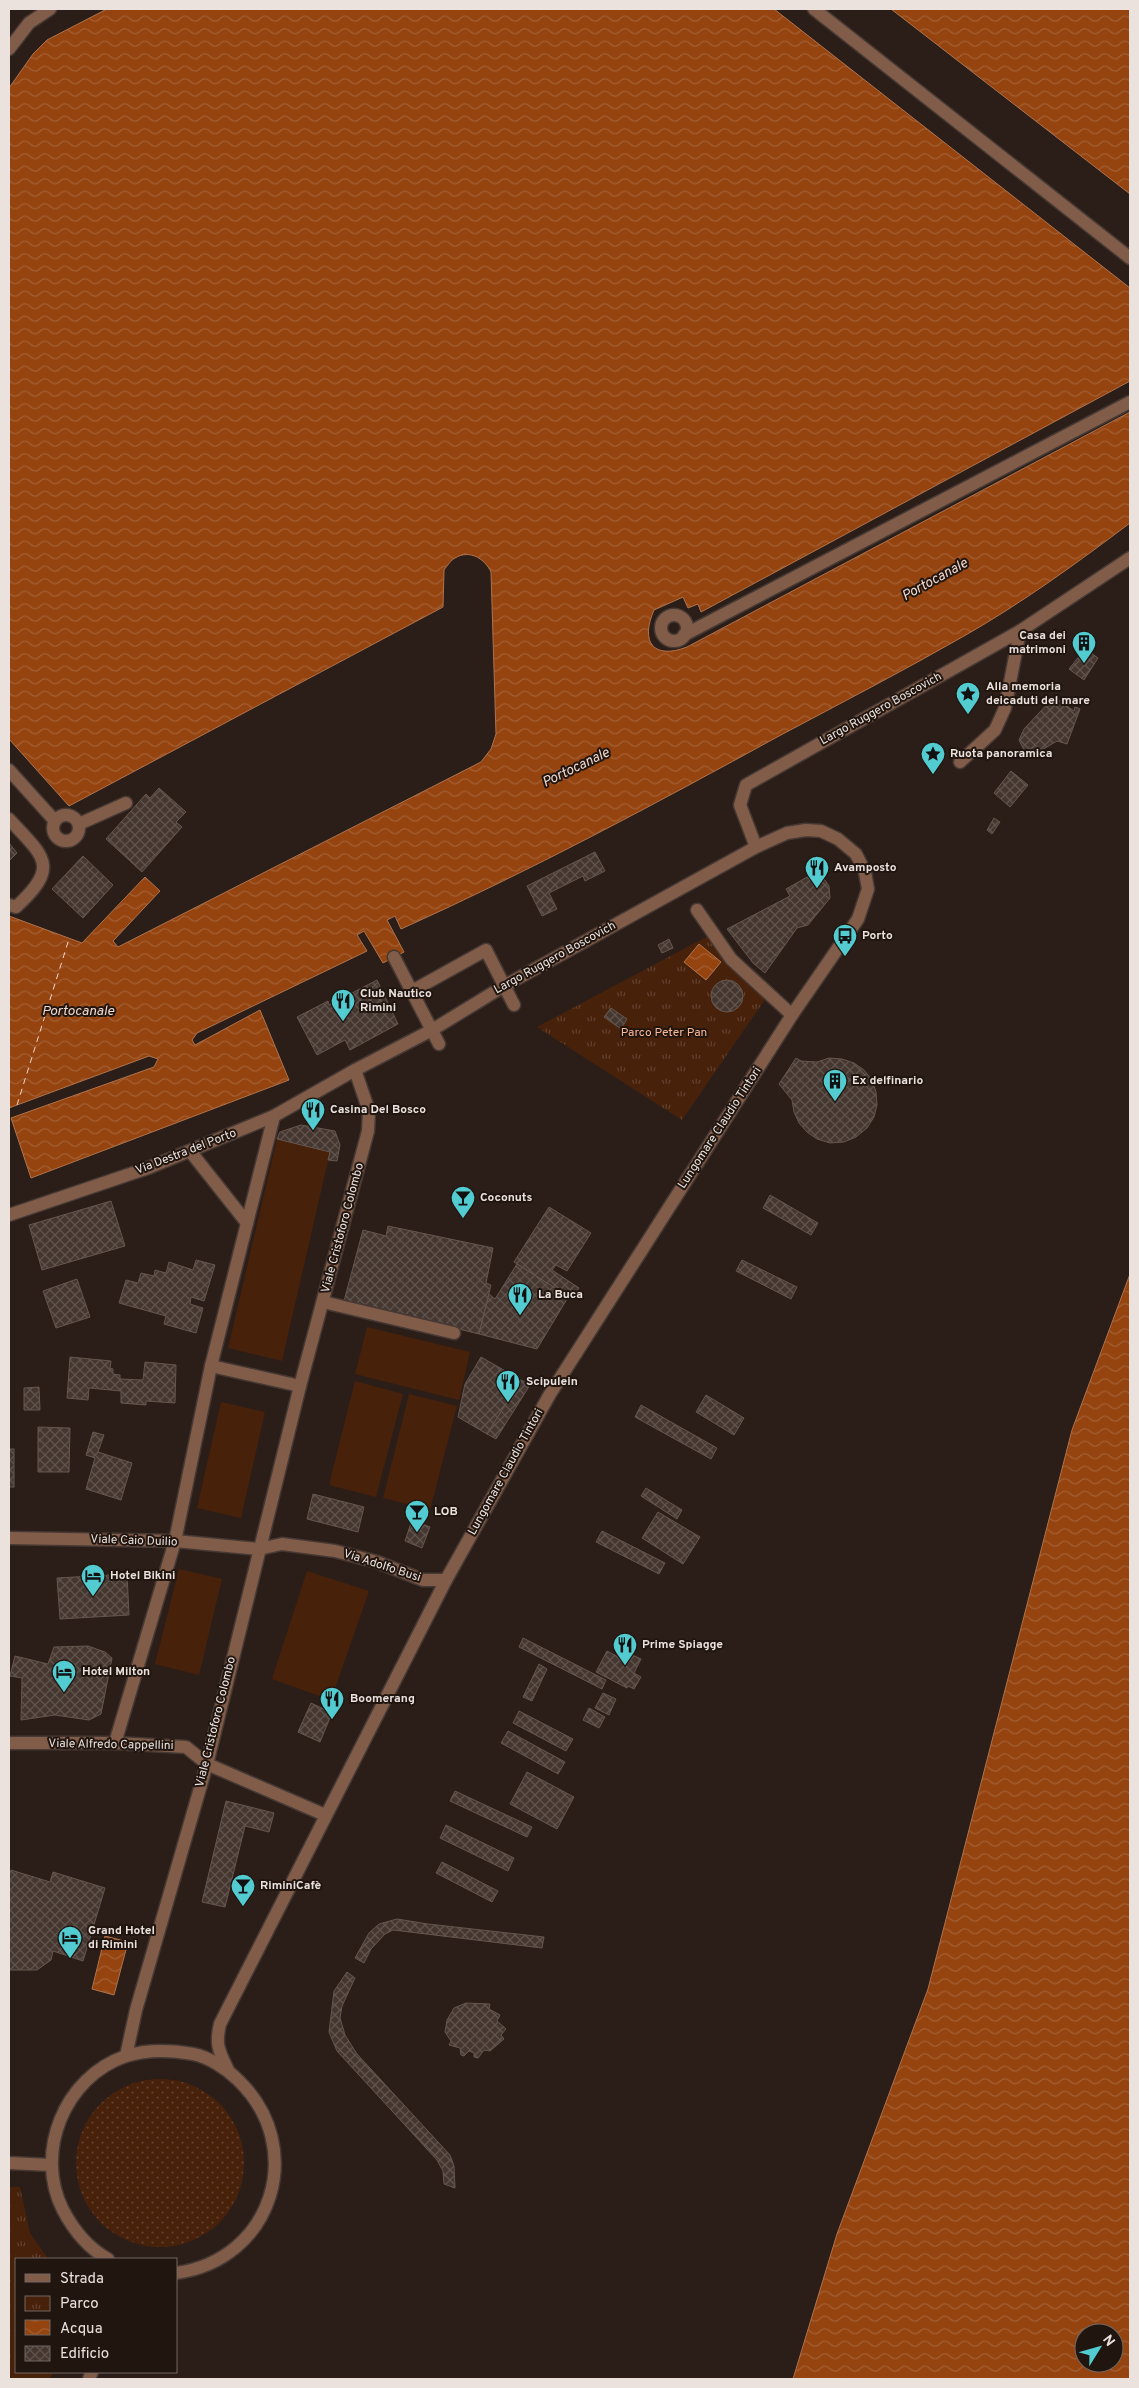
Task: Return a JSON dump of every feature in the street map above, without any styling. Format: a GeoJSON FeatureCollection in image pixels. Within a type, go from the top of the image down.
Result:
{"type":"FeatureCollection","features":[{"type":"Feature","properties":{"kind":"street"},"geometry":{"type":"LineString","coordinates":[[9,49],[29,22],[50,9]]}},
{"type":"Feature","properties":{"kind":"street"},"geometry":{"type":"LineString","coordinates":[[814,9],[1130,258]]}},
{"type":"Feature","properties":{"kind":"street"},"geometry":{"type":"LineString","coordinates":[[684,635],[1130,402]]}},
{"type":"Feature","properties":{"kind":"street","name":"Largo Ruggero Boscovich"},"geometry":{"type":"LineString","coordinates":[[756,847],[740,805],[746,785],[1020,631],[1130,558]]}},
{"type":"Feature","properties":{"kind":"street"},"geometry":{"type":"LineString","coordinates":[[960,762],[994,730],[1002,715],[1020,631]]}},
{"type":"Feature","properties":{"kind":"street"},"geometry":{"type":"LineString","coordinates":[[9,770],[56,821]]}},
{"type":"Feature","properties":{"kind":"street"},"geometry":{"type":"LineString","coordinates":[[79,824],[126,803]]}},
{"type":"Feature","properties":{"kind":"street"},"geometry":{"type":"LineString","coordinates":[[70,815],[79,824],[79,833],[74,840],[61,841],[55,834],[53,826],[61,816],[70,815]]}},
{"type":"Feature","properties":{"kind":"street"},"geometry":{"type":"LineString","coordinates":[[9,818],[42,855],[45,870],[35,889],[28,897],[16,908],[9,904]]}},
{"type":"Feature","properties":{"kind":"street","name":"Largo Ruggero Boscovich"},"geometry":{"type":"LineString","coordinates":[[355,1070],[432,1030],[504,986],[756,847],[787,833],[806,830],[821,831],[838,839],[856,854],[865,872],[868,889],[864,905]]}},
{"type":"Feature","properties":{"kind":"street"},"geometry":{"type":"LineString","coordinates":[[37,850],[44,840],[55,834]]}},
{"type":"Feature","properties":{"kind":"street","name":"Lungomare Claudio Tintori"},"geometry":{"type":"LineString","coordinates":[[228,2070],[217,2048],[220,2024],[446,1580],[565,1370],[792,1015],[853,928],[864,905]]}},
{"type":"Feature","properties":{"kind":"street"},"geometry":{"type":"LineString","coordinates":[[697,910],[731,959],[792,1015]]}},
{"type":"Feature","properties":{"kind":"street"},"geometry":{"type":"LineString","coordinates":[[412,991],[486,950],[514,1006]]}},
{"type":"Feature","properties":{"kind":"street"},"geometry":{"type":"LineString","coordinates":[[394,957],[439,1044]]}},
{"type":"Feature","properties":{"kind":"street","name":"Via Destra del Porto"},"geometry":{"type":"LineString","coordinates":[[9,1215],[190,1151],[274,1116],[355,1070]]}},
{"type":"Feature","properties":{"kind":"street","name":"Viale Cristoforo Colombo"},"geometry":{"type":"LineString","coordinates":[[126,2056],[136,2010],[207,1764],[300,1386],[368,1131],[369,1111],[355,1070]]}},
{"type":"Feature","properties":{"kind":"street"},"geometry":{"type":"LineString","coordinates":[[115,1743],[175,1541],[211,1366],[274,1116]]}},
{"type":"Feature","properties":{"kind":"street"},"geometry":{"type":"LineString","coordinates":[[190,1151],[247,1223]]}},
{"type":"Feature","properties":{"kind":"street"},"geometry":{"type":"LineString","coordinates":[[323,1302],[454,1333]]}},
{"type":"Feature","properties":{"kind":"street"},"geometry":{"type":"LineString","coordinates":[[211,1366],[300,1386]]}},
{"type":"Feature","properties":{"kind":"street","name":"Viale Caio Duilio"},"geometry":{"type":"LineString","coordinates":[[9,1538],[175,1541],[259,1549]]}},
{"type":"Feature","properties":{"kind":"street","name":"Via Adolfo Busi"},"geometry":{"type":"LineString","coordinates":[[259,1549],[282,1544],[335,1551],[377,1562],[423,1580],[446,1580]]}},
{"type":"Feature","properties":{"kind":"street","name":"Viale Alfredo Cappellini"},"geometry":{"type":"LineString","coordinates":[[9,1743],[115,1743],[186,1747],[207,1764],[325,1815]]}},
{"type":"Feature","properties":{"kind":"street"},"geometry":{"type":"LineString","coordinates":[[106,2258],[96,2252],[72,2228],[57,2198],[51,2165],[54,2137],[64,2110],[74,2095],[101,2069],[126,2056],[161,2050],[196,2055],[228,2070],[253,2094],[270,2126],[276,2160],[271,2196],[255,2229],[229,2254],[196,2270],[178,2273]]}},
{"type":"Feature","properties":{"kind":"street"},"geometry":{"type":"LineString","coordinates":[[9,2163],[32,2162],[51,2165]]}},
{"type":"Feature","properties":{"kind":"green space","name":"Parco Peter Pan"},"geometry":{"type":"Polygon","coordinates":[[[710,935],[766,998],[682,1120],[537,1027],[710,935]]]}},
{"type":"Feature","properties":{"kind":"green space"},"geometry":{"type":"Polygon","coordinates":[[[277,1139],[330,1152],[282,1361],[228,1348],[277,1139]]]}},
{"type":"Feature","properties":{"kind":"green space"},"geometry":{"type":"Polygon","coordinates":[[[367,1327],[470,1352],[459,1400],[355,1374],[367,1327]]]}},
{"type":"Feature","properties":{"kind":"green space"},"geometry":{"type":"Polygon","coordinates":[[[355,1381],[403,1394],[376,1497],[329,1485],[355,1381]]]}},
{"type":"Feature","properties":{"kind":"green space"},"geometry":{"type":"Polygon","coordinates":[[[409,1394],[457,1406],[430,1510],[383,1498],[409,1394]]]}},
{"type":"Feature","properties":{"kind":"green space"},"geometry":{"type":"Polygon","coordinates":[[[221,1402],[265,1412],[241,1518],[197,1508],[221,1402]]]}},
{"type":"Feature","properties":{"kind":"green space"},"geometry":{"type":"Polygon","coordinates":[[[179,1569],[222,1579],[199,1675],[155,1664],[179,1569]]]}},
{"type":"Feature","properties":{"kind":"green space"},"geometry":{"type":"Polygon","coordinates":[[[307,1571],[369,1591],[331,1700],[272,1679],[307,1571]]]}},
{"type":"Feature","properties":{"kind":"green space"},"geometry":{"type":"Polygon","coordinates":[[[160,2079],[184,2083],[200,2089],[225,2110],[234,2123],[240,2139],[244,2163],[240,2187],[234,2203],[213,2228],[200,2237],[184,2243],[160,2247],[136,2243],[120,2237],[95,2216],[86,2203],[80,2187],[76,2163],[80,2139],[86,2123],[107,2098],[120,2089],[136,2083],[160,2079]]]}},
{"type":"Feature","properties":{"kind":"green space"},"geometry":{"type":"Polygon","coordinates":[[[9,2187],[20,2187],[30,2233],[47,2258],[15,2258],[15,2373],[53,2373],[50,2379],[9,2379],[9,2187]]]}},
{"type":"Feature","properties":{"kind":"water","name":"Portocanale"},"geometry":{"type":"Polygon","coordinates":[[[107,9],[774,9],[1130,288],[1130,381],[701,612],[698,604],[688,608],[683,597],[654,610],[648,631],[652,645],[658,649],[666,651],[687,647],[1130,412],[1130,523],[1049,582],[986,623],[918,662],[686,787],[545,860],[401,929],[395,916],[387,920],[404,952],[383,963],[364,931],[357,935],[367,951],[197,1033],[192,1040],[195,1045],[260,1010],[289,1080],[31,1178],[11,1118],[154,1067],[158,1059],[149,1056],[9,1108],[9,916],[82,943],[145,877],[160,891],[113,941],[118,947],[481,762],[491,749],[496,734],[491,572],[481,559],[471,555],[461,555],[449,563],[444,570],[443,607],[69,806],[9,739],[9,88],[33,54],[47,40],[107,9]]]}},
{"type":"Feature","properties":{"kind":"water"},"geometry":{"type":"Polygon","coordinates":[[[891,9],[1130,9],[1130,194],[891,9]]]}},
{"type":"Feature","properties":{"kind":"water"},"geometry":{"type":"Polygon","coordinates":[[[699,944],[721,962],[706,980],[684,962],[699,944]]]}},
{"type":"Feature","properties":{"kind":"water"},"geometry":{"type":"Polygon","coordinates":[[[1130,1274],[1130,2379],[793,2379],[837,2234],[928,1989],[1072,1430],[1130,1274]]]}},
{"type":"Feature","properties":{"kind":"water"},"geometry":{"type":"Polygon","coordinates":[[[105,1936],[128,1942],[114,1995],[92,1989],[105,1936]]]}},
{"type":"Feature","properties":{"kind":"building","name":"Casa dei matrimoni"},"geometry":{"type":"Polygon","coordinates":[[[1085,649],[1098,658],[1084,680],[1069,669],[1085,649]]]}},
{"type":"Feature","properties":{"kind":"building"},"geometry":{"type":"Polygon","coordinates":[[[1054,697],[1074,711],[1075,707],[1080,709],[1067,744],[1057,741],[1028,758],[1019,740],[1024,729],[1054,697]]]}},
{"type":"Feature","properties":{"kind":"building"},"geometry":{"type":"Polygon","coordinates":[[[1011,771],[1028,785],[1010,807],[994,793],[1011,771]]]}},
{"type":"Feature","properties":{"kind":"building"},"geometry":{"type":"Polygon","coordinates":[[[159,788],[186,812],[176,822],[182,827],[142,872],[106,839],[146,794],[150,798],[159,788]]]}},
{"type":"Feature","properties":{"kind":"building"},"geometry":{"type":"Polygon","coordinates":[[[994,818],[1000,822],[992,834],[987,830],[994,818]]]}},
{"type":"Feature","properties":{"kind":"building"},"geometry":{"type":"Polygon","coordinates":[[[9,843],[17,853],[9,861],[9,843]]]}},
{"type":"Feature","properties":{"kind":"building"},"geometry":{"type":"Polygon","coordinates":[[[595,852],[605,871],[585,881],[583,876],[549,893],[557,909],[542,916],[527,886],[595,852]]]}},
{"type":"Feature","properties":{"kind":"building"},"geometry":{"type":"Polygon","coordinates":[[[83,856],[113,885],[83,918],[52,889],[83,856]]]}},
{"type":"Feature","properties":{"kind":"building"},"geometry":{"type":"Polygon","coordinates":[[[809,876],[824,879],[829,886],[830,898],[808,925],[797,928],[765,973],[753,963],[727,929],[790,896],[786,889],[809,876]]]}},
{"type":"Feature","properties":{"kind":"building"},"geometry":{"type":"Polygon","coordinates":[[[669,939],[673,948],[662,953],[658,945],[669,939]]]}},
{"type":"Feature","properties":{"kind":"building"},"geometry":{"type":"Polygon","coordinates":[[[377,980],[398,1024],[350,1050],[345,1040],[317,1055],[297,1017],[328,1001],[329,1005],[377,980]]]}},
{"type":"Feature","properties":{"kind":"building"},"geometry":{"type":"Polygon","coordinates":[[[727,980],[733,981],[738,985],[742,990],[742,1002],[738,1007],[733,1011],[727,1012],[721,1011],[716,1007],[712,1002],[711,996],[712,990],[716,985],[721,981],[727,980]]]}},
{"type":"Feature","properties":{"kind":"building"},"geometry":{"type":"Polygon","coordinates":[[[611,1008],[627,1019],[621,1029],[604,1017],[611,1008]]]}},
{"type":"Feature","properties":{"kind":"building","name":"Ex delfinario"},"geometry":{"type":"Polygon","coordinates":[[[796,1058],[801,1061],[817,1062],[829,1058],[842,1059],[854,1063],[864,1070],[872,1080],[876,1092],[877,1105],[874,1117],[867,1128],[856,1137],[844,1142],[830,1143],[817,1139],[807,1132],[799,1123],[794,1112],[792,1100],[779,1084],[796,1058]]]}},
{"type":"Feature","properties":{"kind":"building"},"geometry":{"type":"Polygon","coordinates":[[[301,1125],[335,1131],[340,1145],[337,1161],[328,1160],[330,1152],[277,1139],[280,1132],[301,1125]]]}},
{"type":"Feature","properties":{"kind":"building"},"geometry":{"type":"Polygon","coordinates":[[[770,1195],[818,1223],[811,1235],[763,1208],[770,1195]]]}},
{"type":"Feature","properties":{"kind":"building"},"geometry":{"type":"Polygon","coordinates":[[[111,1201],[125,1246],[42,1270],[29,1225],[111,1201]]]}},
{"type":"Feature","properties":{"kind":"building"},"geometry":{"type":"Polygon","coordinates":[[[549,1207],[591,1233],[567,1271],[556,1265],[552,1270],[579,1288],[572,1299],[514,1262],[549,1207]]]}},
{"type":"Feature","properties":{"kind":"building"},"geometry":{"type":"Polygon","coordinates":[[[388,1226],[493,1248],[486,1283],[491,1285],[479,1334],[344,1301],[363,1230],[386,1236],[388,1226]]]}},
{"type":"Feature","properties":{"kind":"building"},"geometry":{"type":"Polygon","coordinates":[[[196,1260],[215,1265],[204,1301],[191,1297],[190,1304],[203,1308],[196,1333],[164,1324],[166,1316],[119,1303],[126,1280],[138,1283],[141,1273],[154,1276],[155,1270],[166,1273],[169,1262],[193,1270],[196,1260]]]}},
{"type":"Feature","properties":{"kind":"building"},"geometry":{"type":"Polygon","coordinates":[[[742,1260],[797,1287],[791,1299],[736,1271],[742,1260]]]}},
{"type":"Feature","properties":{"kind":"building","name":"La Buca"},"geometry":{"type":"Polygon","coordinates":[[[517,1264],[555,1288],[553,1290],[567,1299],[537,1349],[479,1334],[489,1294],[495,1299],[517,1264]]]}},
{"type":"Feature","properties":{"kind":"building"},"geometry":{"type":"Polygon","coordinates":[[[77,1279],[90,1317],[56,1328],[43,1291],[77,1279]]]}},
{"type":"Feature","properties":{"kind":"building"},"geometry":{"type":"Polygon","coordinates":[[[70,1357],[111,1361],[110,1368],[113,1369],[113,1374],[120,1375],[120,1379],[143,1380],[145,1362],[176,1365],[175,1403],[146,1401],[146,1405],[121,1403],[121,1391],[89,1388],[88,1400],[67,1398],[70,1357]]]}},
{"type":"Feature","properties":{"kind":"building"},"geometry":{"type":"Polygon","coordinates":[[[481,1357],[521,1380],[487,1434],[458,1417],[465,1384],[481,1357]]]}},
{"type":"Feature","properties":{"kind":"building"},"geometry":{"type":"Polygon","coordinates":[[[521,1380],[530,1385],[496,1439],[487,1434],[521,1380]]]}},
{"type":"Feature","properties":{"kind":"building"},"geometry":{"type":"Polygon","coordinates":[[[39,1387],[40,1410],[24,1410],[24,1388],[39,1387]]]}},
{"type":"Feature","properties":{"kind":"building"},"geometry":{"type":"Polygon","coordinates":[[[706,1395],[744,1418],[734,1435],[696,1412],[706,1395]]]}},
{"type":"Feature","properties":{"kind":"building"},"geometry":{"type":"Polygon","coordinates":[[[641,1405],[717,1448],[711,1459],[635,1417],[641,1405]]]}},
{"type":"Feature","properties":{"kind":"building"},"geometry":{"type":"Polygon","coordinates":[[[38,1427],[70,1428],[69,1472],[38,1472],[38,1427]]]}},
{"type":"Feature","properties":{"kind":"building"},"geometry":{"type":"Polygon","coordinates":[[[93,1432],[104,1435],[98,1452],[132,1463],[121,1500],[86,1489],[95,1458],[86,1455],[93,1432]]]}},
{"type":"Feature","properties":{"kind":"building"},"geometry":{"type":"Polygon","coordinates":[[[9,1449],[14,1449],[14,1487],[9,1487],[9,1449]]]}},
{"type":"Feature","properties":{"kind":"building"},"geometry":{"type":"Polygon","coordinates":[[[646,1488],[682,1510],[677,1519],[641,1496],[646,1488]]]}},
{"type":"Feature","properties":{"kind":"building"},"geometry":{"type":"Polygon","coordinates":[[[313,1494],[364,1507],[358,1532],[307,1519],[313,1494]]]}},
{"type":"Feature","properties":{"kind":"building"},"geometry":{"type":"Polygon","coordinates":[[[658,1512],[700,1537],[683,1564],[642,1538],[658,1512]]]}},
{"type":"Feature","properties":{"kind":"building"},"geometry":{"type":"Polygon","coordinates":[[[412,1520],[430,1527],[422,1548],[405,1541],[412,1520]]]}},
{"type":"Feature","properties":{"kind":"building"},"geometry":{"type":"Polygon","coordinates":[[[602,1531],[665,1563],[659,1574],[596,1542],[602,1531]]]}},
{"type":"Feature","properties":{"kind":"building","name":"Hotel Bikini"},"geometry":{"type":"Polygon","coordinates":[[[127,1574],[129,1615],[60,1619],[57,1578],[127,1574]]]}},
{"type":"Feature","properties":{"kind":"building"},"geometry":{"type":"Polygon","coordinates":[[[523,1638],[606,1680],[602,1689],[519,1647],[523,1638]]]}},
{"type":"Feature","properties":{"kind":"building","name":"Hotel Milton"},"geometry":{"type":"Polygon","coordinates":[[[88,1646],[105,1652],[112,1658],[101,1714],[89,1720],[55,1715],[21,1720],[22,1678],[10,1676],[15,1656],[48,1664],[54,1647],[88,1646]]]}},
{"type":"Feature","properties":{"kind":"building"},"geometry":{"type":"Polygon","coordinates":[[[607,1651],[624,1660],[628,1653],[641,1659],[634,1673],[641,1677],[634,1689],[628,1686],[627,1688],[596,1672],[607,1651]]]}},
{"type":"Feature","properties":{"kind":"building"},"geometry":{"type":"Polygon","coordinates":[[[539,1664],[547,1669],[532,1701],[523,1697],[539,1664]]]}},
{"type":"Feature","properties":{"kind":"building"},"geometry":{"type":"Polygon","coordinates":[[[603,1693],[616,1699],[609,1715],[595,1708],[603,1693]]]}},
{"type":"Feature","properties":{"kind":"building"},"geometry":{"type":"Polygon","coordinates":[[[311,1703],[332,1713],[320,1742],[298,1732],[311,1703]]]}},
{"type":"Feature","properties":{"kind":"building"},"geometry":{"type":"Polygon","coordinates":[[[589,1708],[605,1717],[599,1728],[583,1720],[589,1708]]]}},
{"type":"Feature","properties":{"kind":"building"},"geometry":{"type":"Polygon","coordinates":[[[519,1711],[573,1739],[566,1751],[513,1723],[519,1711]]]}},
{"type":"Feature","properties":{"kind":"building"},"geometry":{"type":"Polygon","coordinates":[[[508,1731],[565,1762],[558,1774],[501,1743],[508,1731]]]}},
{"type":"Feature","properties":{"kind":"building"},"geometry":{"type":"Polygon","coordinates":[[[527,1772],[574,1797],[557,1829],[510,1804],[527,1772]]]}},
{"type":"Feature","properties":{"kind":"building"},"geometry":{"type":"Polygon","coordinates":[[[455,1791],[532,1827],[527,1837],[450,1801],[455,1791]]]}},
{"type":"Feature","properties":{"kind":"building"},"geometry":{"type":"Polygon","coordinates":[[[226,1801],[274,1813],[269,1832],[245,1826],[225,1907],[202,1902],[226,1801]]]}},
{"type":"Feature","properties":{"kind":"building"},"geometry":{"type":"Polygon","coordinates":[[[446,1825],[514,1858],[508,1871],[440,1838],[446,1825]]]}},
{"type":"Feature","properties":{"kind":"building"},"geometry":{"type":"Polygon","coordinates":[[[442,1862],[498,1891],[492,1902],[436,1873],[442,1862]]]}},
{"type":"Feature","properties":{"kind":"building"},"geometry":{"type":"Polygon","coordinates":[[[11,1870],[50,1882],[53,1872],[105,1888],[83,1961],[53,1951],[51,1960],[37,1970],[9,1970],[9,1876],[11,1870]]]}},
{"type":"Feature","properties":{"kind":"building"},"geometry":{"type":"Polygon","coordinates":[[[397,1919],[544,1937],[542,1948],[393,1930],[385,1934],[371,1949],[364,1963],[355,1958],[369,1933],[379,1924],[397,1919]]]}},
{"type":"Feature","properties":{"kind":"building"},"geometry":{"type":"Polygon","coordinates":[[[347,1972],[355,1978],[342,2006],[340,2018],[345,2035],[357,2054],[450,2155],[454,2166],[455,2188],[444,2184],[443,2171],[437,2160],[337,2051],[329,2032],[334,1991],[347,1972]]]}},
{"type":"Feature","properties":{"kind":"building"},"geometry":{"type":"Polygon","coordinates":[[[466,2003],[490,2004],[489,2009],[500,2015],[497,2021],[506,2029],[501,2035],[504,2039],[490,2051],[484,2050],[478,2058],[474,2057],[474,2053],[469,2051],[464,2056],[461,2055],[460,2048],[449,2045],[451,2041],[445,2032],[447,2020],[454,2008],[466,2003]]]}},
{"type":"Feature","properties":{"kind":"ferry route"},"geometry":{"type":"LineString","coordinates":[[17,1105],[69,939]]}},
{"type":"Feature","properties":{"kind":"place","name":"Casa dei matrimoni"},"geometry":{"type":"Point","coordinates":[1084,664]}},
{"type":"Feature","properties":{"kind":"place","name":"Alla memoria deicaduti del mare"},"geometry":{"type":"Point","coordinates":[968,715]}},
{"type":"Feature","properties":{"kind":"place","name":"Ruota panoramica"},"geometry":{"type":"Point","coordinates":[933,775]}},
{"type":"Feature","properties":{"kind":"place","name":"Avamposto"},"geometry":{"type":"Point","coordinates":[817,889]}},
{"type":"Feature","properties":{"kind":"place","name":"Porto"},"geometry":{"type":"Point","coordinates":[845,957]}},
{"type":"Feature","properties":{"kind":"place","name":"Club Nautico Rimini"},"geometry":{"type":"Point","coordinates":[343,1022]}},
{"type":"Feature","properties":{"kind":"place","name":"Ex delfinario"},"geometry":{"type":"Point","coordinates":[835,1102]}},
{"type":"Feature","properties":{"kind":"place","name":"Casina Del Bosco"},"geometry":{"type":"Point","coordinates":[313,1131]}},
{"type":"Feature","properties":{"kind":"place","name":"Coconuts"},"geometry":{"type":"Point","coordinates":[463,1219]}},
{"type":"Feature","properties":{"kind":"place","name":"La Buca"},"geometry":{"type":"Point","coordinates":[520,1316]}},
{"type":"Feature","properties":{"kind":"place","name":"Scipulein"},"geometry":{"type":"Point","coordinates":[508,1403]}},
{"type":"Feature","properties":{"kind":"place","name":"LOB"},"geometry":{"type":"Point","coordinates":[417,1533]}},
{"type":"Feature","properties":{"kind":"place","name":"Hotel Bikini"},"geometry":{"type":"Point","coordinates":[93,1597]}},
{"type":"Feature","properties":{"kind":"place","name":"Prime Spiagge"},"geometry":{"type":"Point","coordinates":[625,1666]}},
{"type":"Feature","properties":{"kind":"place","name":"Hotel Milton"},"geometry":{"type":"Point","coordinates":[64,1693]}},
{"type":"Feature","properties":{"kind":"place","name":"Boomerang"},"geometry":{"type":"Point","coordinates":[332,1720]}},
{"type":"Feature","properties":{"kind":"place","name":"RiminiCafè"},"geometry":{"type":"Point","coordinates":[243,1907]}},
{"type":"Feature","properties":{"kind":"place","name":"Grand Hotel di Rimini"},"geometry":{"type":"Point","coordinates":[70,1959]}}]}
